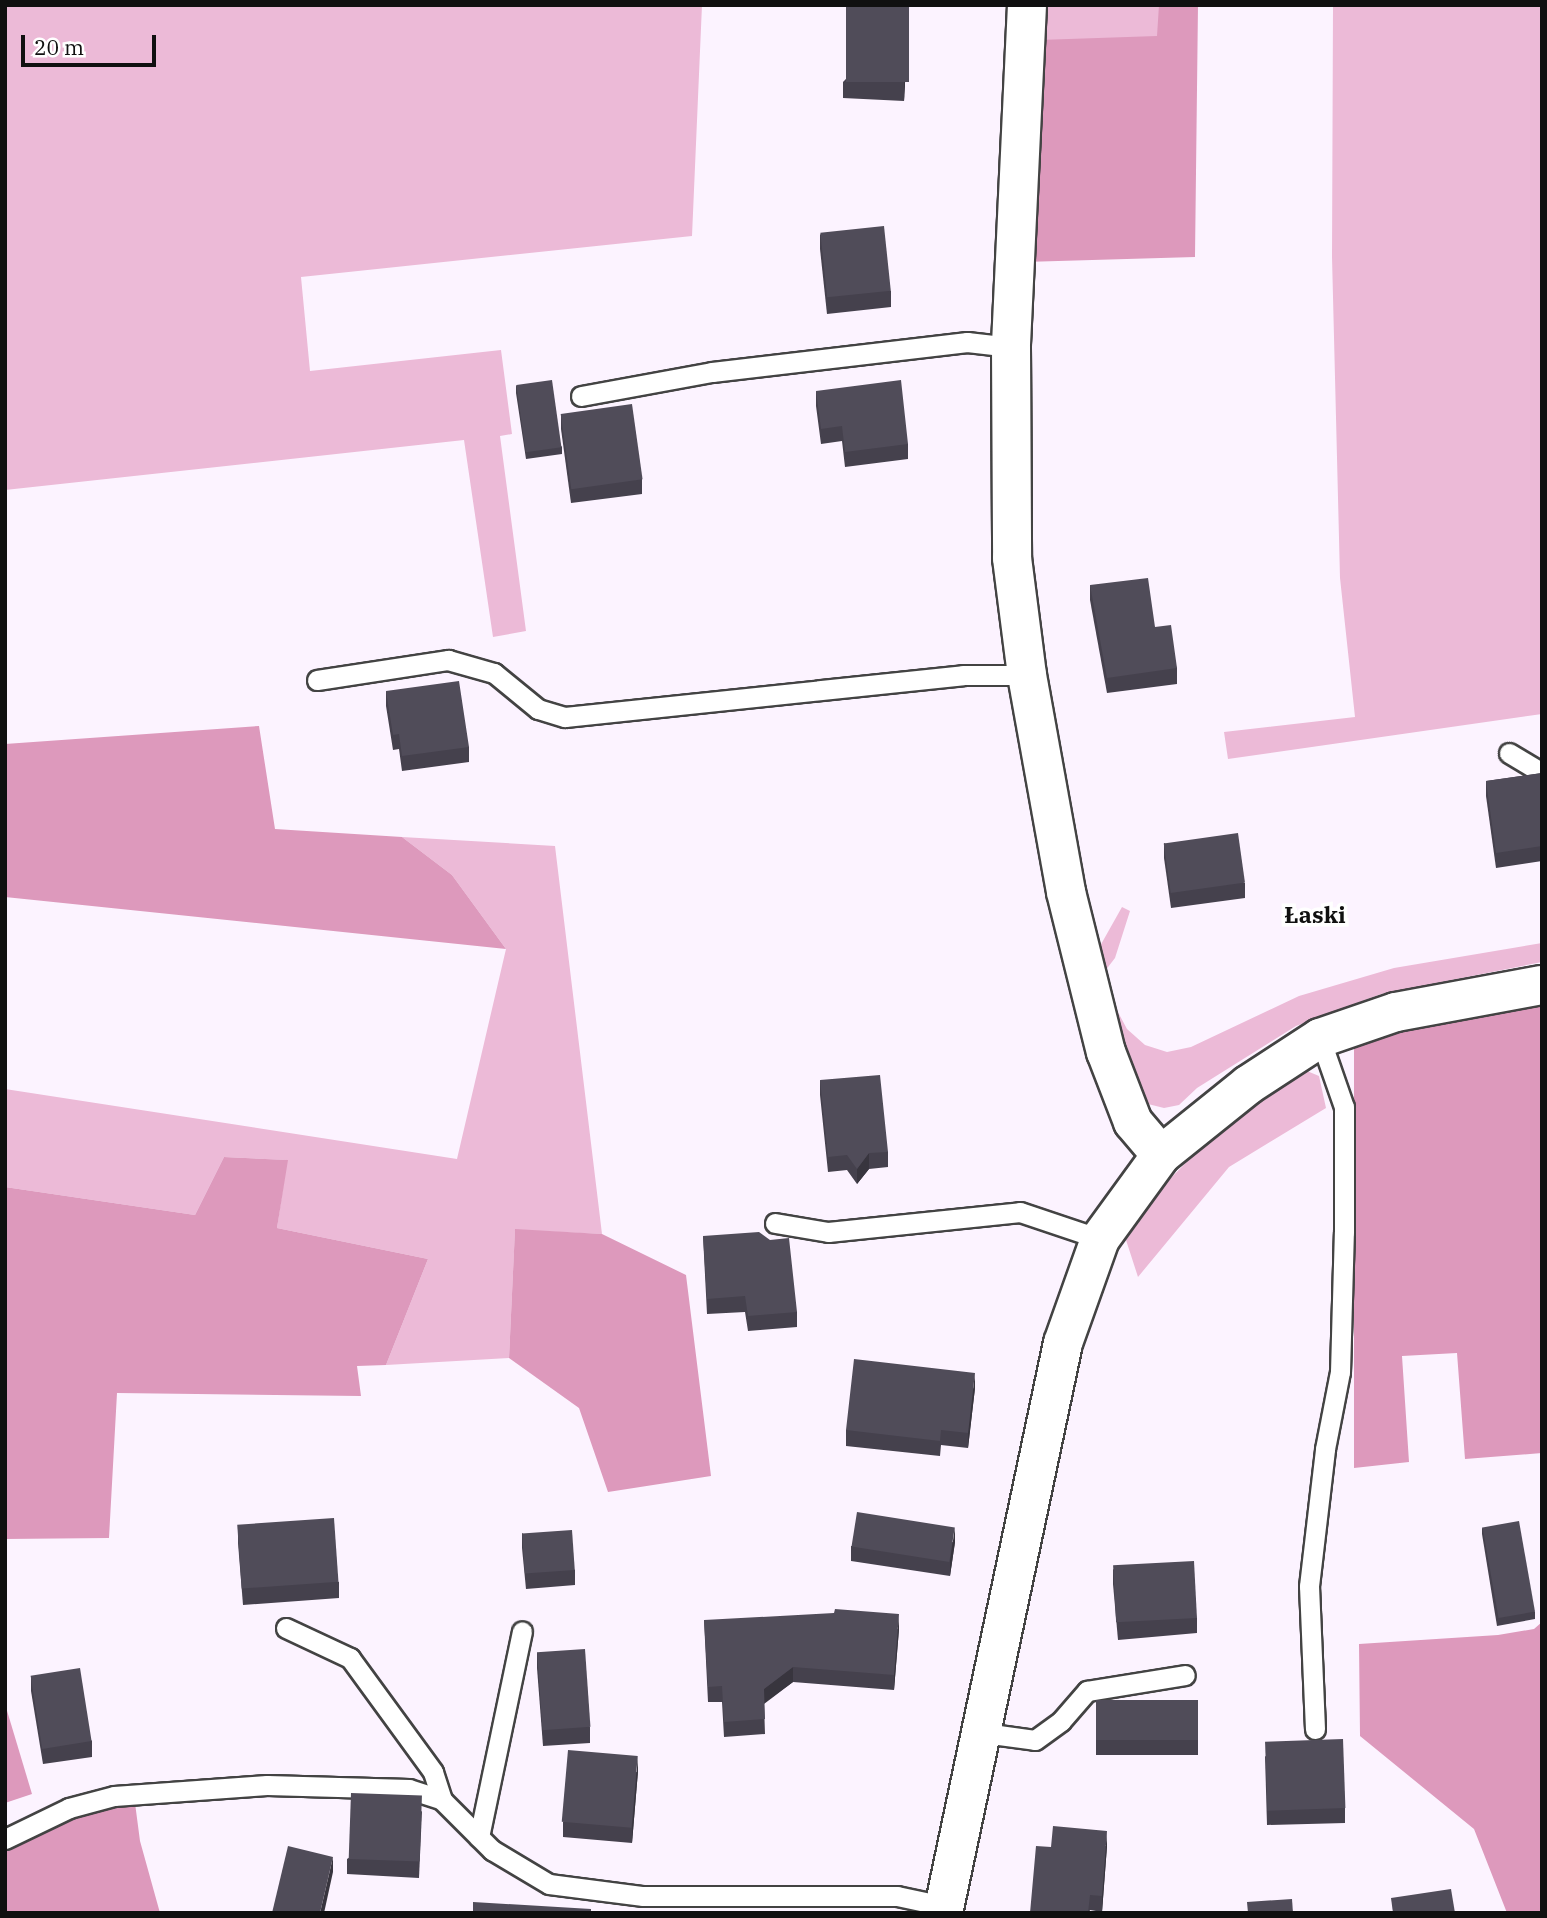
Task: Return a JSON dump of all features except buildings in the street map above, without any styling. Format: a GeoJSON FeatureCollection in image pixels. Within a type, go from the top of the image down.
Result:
{"type":"FeatureCollection","features":[{"type":"Feature","properties":{"kind":"street"},"geometry":{"type":"LineString","coordinates":[[1027,5],[1011,347],[1012,558],[1027,675],[1066,892],[1106,1052],[1133,1122],[1161,1155]]}},
{"type":"Feature","properties":{"kind":"street"},"geometry":{"type":"LineString","coordinates":[[944,1910],[984,1733],[1035,1464],[1063,1343],[1100,1239],[1161,1155],[1248,1085],[1320,1038],[1396,1012],[1542,985]]}},
{"type":"Feature","properties":{"kind":"lane"},"geometry":{"type":"LineString","coordinates":[[581,396],[712,372],[967,342],[1011,347]]}},
{"type":"Feature","properties":{"kind":"lane"},"geometry":{"type":"LineString","coordinates":[[317,680],[448,660],[494,673],[538,709],[565,717],[963,675],[1027,675]]}},
{"type":"Feature","properties":{"kind":"lane"},"geometry":{"type":"LineString","coordinates":[[1509,753],[1542,773]]}},
{"type":"Feature","properties":{"kind":"lane"},"geometry":{"type":"LineString","coordinates":[[1315,1729],[1309,1586],[1325,1449],[1340,1372],[1345,1107],[1320,1038]]}},
{"type":"Feature","properties":{"kind":"lane"},"geometry":{"type":"LineString","coordinates":[[775,1223],[828,1232],[1020,1212],[1100,1239]]}},
{"type":"Feature","properties":{"kind":"lane"},"geometry":{"type":"LineString","coordinates":[[286,1628],[350,1658],[433,1772],[442,1800]]}},
{"type":"Feature","properties":{"kind":"lane"},"geometry":{"type":"LineString","coordinates":[[479,1837],[523,1631]]}},
{"type":"Feature","properties":{"kind":"lane"},"geometry":{"type":"LineString","coordinates":[[984,1733],[1035,1740],[1061,1721],[1087,1691],[1185,1675]]}},
{"type":"Feature","properties":{"kind":"lane"},"geometry":{"type":"LineString","coordinates":[[5,1839],[69,1808],[114,1796],[267,1785],[409,1789],[442,1800],[492,1850],[550,1884],[643,1896],[897,1896],[944,1910]]}},
{"type":"Feature","properties":{"kind":"shaded area"},"geometry":{"type":"Polygon","coordinates":[[[5,5],[702,5],[692,236],[301,277],[310,371],[501,350],[512,434],[500,436],[526,631],[493,637],[464,440],[5,490],[5,5]]]}},
{"type":"Feature","properties":{"kind":"shaded area"},"geometry":{"type":"Polygon","coordinates":[[[1040,5],[1159,5],[1159,40],[1040,40],[1040,5]]]}},
{"type":"Feature","properties":{"kind":"shaded area"},"geometry":{"type":"Polygon","coordinates":[[[1159,5],[1198,5],[1195,257],[1024,262],[1039,40],[1157,36],[1159,5]]]}},
{"type":"Feature","properties":{"kind":"shaded area"},"geometry":{"type":"Polygon","coordinates":[[[1333,5],[1542,5],[1542,714],[1228,759],[1224,732],[1355,717],[1340,578],[1332,257],[1333,5]]]}},
{"type":"Feature","properties":{"kind":"shaded area"},"geometry":{"type":"Polygon","coordinates":[[[259,726],[275,829],[402,837],[452,875],[506,949],[5,897],[5,744],[259,726]]]}},
{"type":"Feature","properties":{"kind":"shaded area"},"geometry":{"type":"Polygon","coordinates":[[[402,837],[555,846],[602,1234],[515,1230],[509,1358],[386,1365],[428,1259],[277,1228],[287,1160],[224,1157],[195,1215],[5,1187],[5,1089],[457,1159],[506,949],[452,875],[402,837]]]}},
{"type":"Feature","properties":{"kind":"shaded area"},"geometry":{"type":"Polygon","coordinates":[[[1122,907],[1130,911],[1115,958],[1105,971],[1112,1001],[1127,1029],[1145,1045],[1167,1052],[1191,1047],[1299,996],[1394,968],[1542,943],[1542,962],[1381,994],[1296,1026],[1197,1088],[1179,1105],[1164,1108],[1148,1104],[1135,1092],[1095,955],[1122,907]]]}},
{"type":"Feature","properties":{"kind":"shaded area"},"geometry":{"type":"Polygon","coordinates":[[[1542,1006],[1542,1453],[1465,1459],[1457,1353],[1402,1356],[1409,1462],[1354,1468],[1354,1048],[1398,1030],[1542,1006]]]}},
{"type":"Feature","properties":{"kind":"shaded area"},"geometry":{"type":"Polygon","coordinates":[[[1307,1071],[1319,1076],[1326,1108],[1229,1167],[1138,1277],[1126,1240],[1167,1182],[1213,1135],[1307,1071]]]}},
{"type":"Feature","properties":{"kind":"shaded area"},"geometry":{"type":"Polygon","coordinates":[[[224,1157],[288,1160],[277,1228],[428,1259],[386,1365],[357,1366],[361,1396],[117,1393],[109,1538],[5,1539],[5,1187],[195,1215],[224,1157]]]}},
{"type":"Feature","properties":{"kind":"shaded area"},"geometry":{"type":"Polygon","coordinates":[[[515,1229],[602,1234],[686,1275],[711,1476],[608,1492],[579,1408],[509,1358],[515,1229]]]}},
{"type":"Feature","properties":{"kind":"shaded area"},"geometry":{"type":"Polygon","coordinates":[[[1542,1622],[1542,1913],[1507,1913],[1474,1829],[1360,1736],[1359,1644],[1498,1635],[1534,1629],[1542,1622]]]}},
{"type":"Feature","properties":{"kind":"shaded area"},"geometry":{"type":"Polygon","coordinates":[[[5,1704],[32,1794],[5,1803],[5,1704]]]}},
{"type":"Feature","properties":{"kind":"shaded area"},"geometry":{"type":"Polygon","coordinates":[[[135,1803],[140,1841],[160,1913],[5,1913],[5,1851],[81,1816],[135,1803]]]}},
{"type":"Feature","properties":{"kind":"district","name":"Łaski"},"geometry":{"type":"Point","coordinates":[1315,914]}}]}
